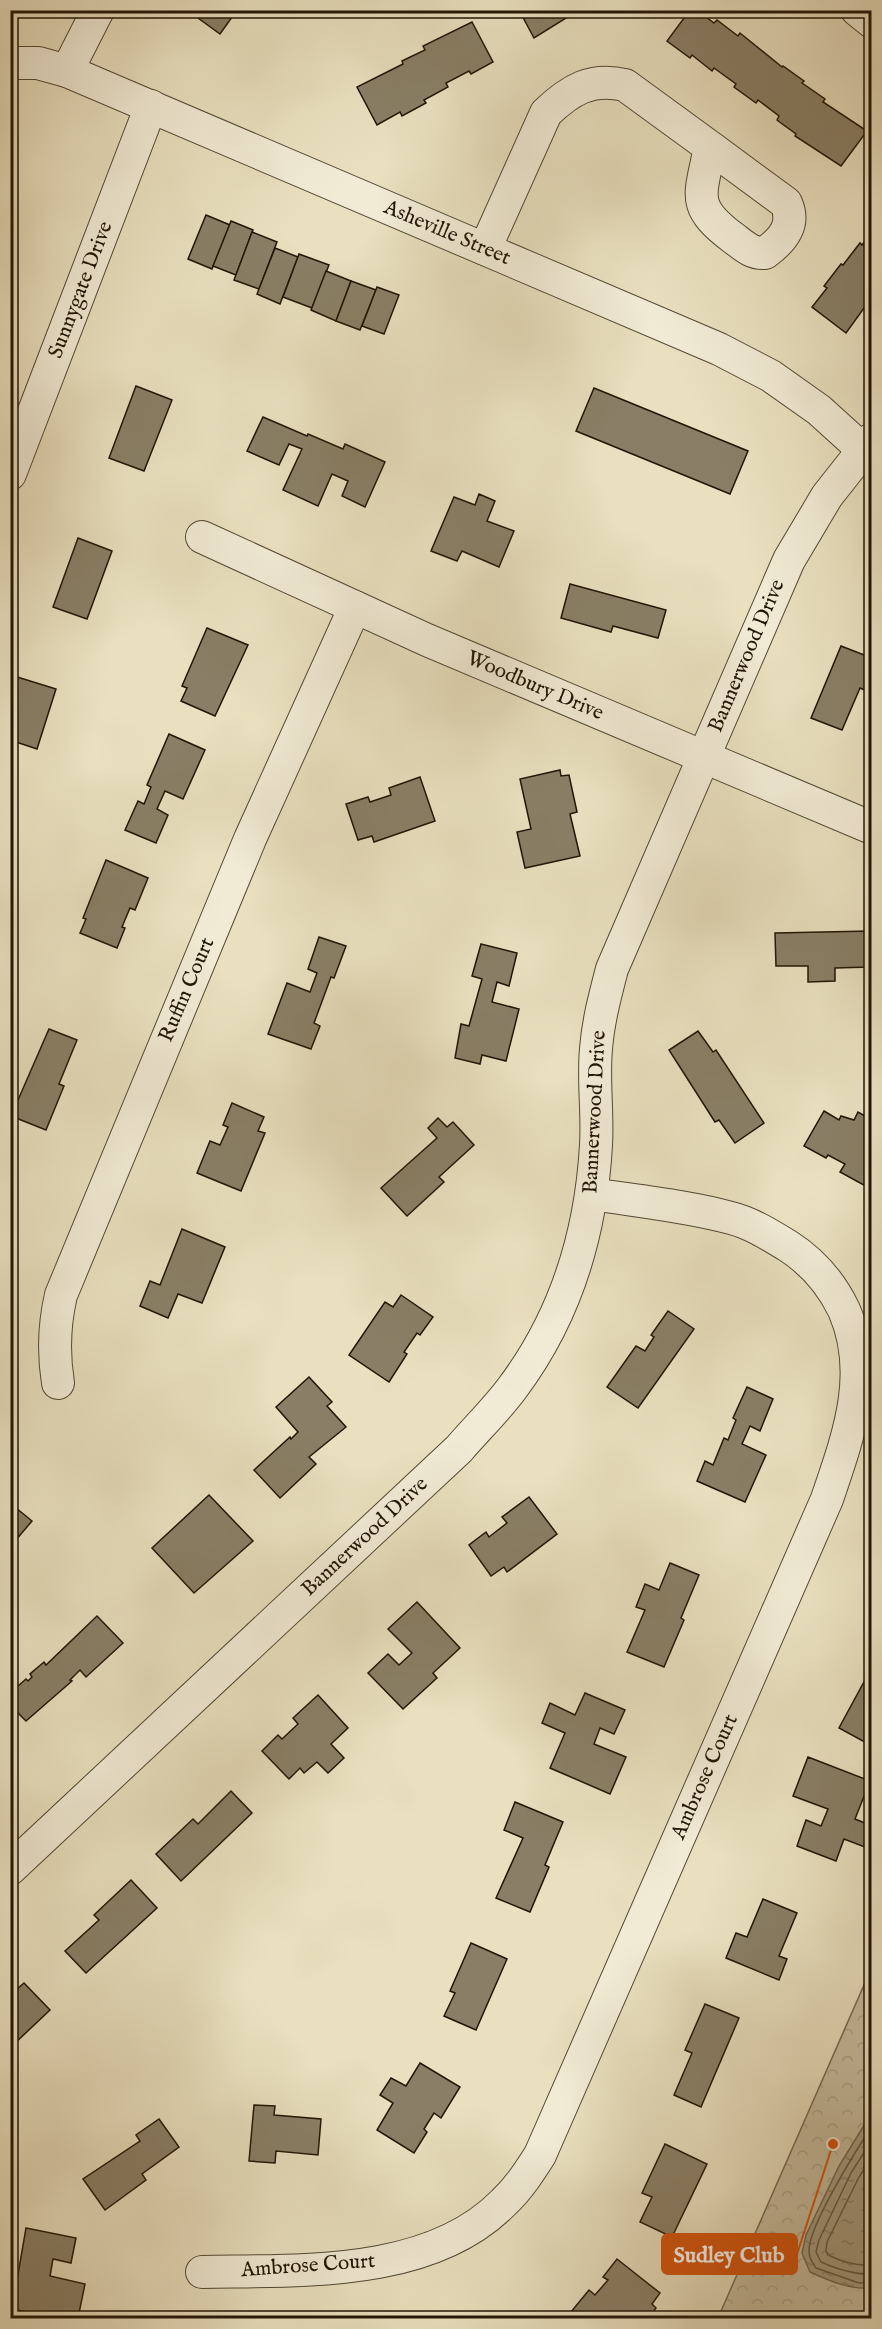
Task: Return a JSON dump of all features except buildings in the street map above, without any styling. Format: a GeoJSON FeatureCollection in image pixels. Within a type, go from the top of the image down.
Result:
{"type":"FeatureCollection","features":[{"type":"Feature","properties":{"kind":"street"},"geometry":{"type":"LineString","coordinates":[[67,71],[98,10]]}},
{"type":"Feature","properties":{"kind":"street"},"geometry":{"type":"LineString","coordinates":[[857,10],[872,22]]}},
{"type":"Feature","properties":{"kind":"street","name":"Asheville Street"},"geometry":{"type":"LineString","coordinates":[[10,63],[38,63],[67,71],[719,349],[771,376],[867,444]]}},
{"type":"Feature","properties":{"kind":"street"},"geometry":{"type":"LineString","coordinates":[[485,249],[546,113],[563,96],[595,82],[608,81],[625,85],[710,147]]}},
{"type":"Feature","properties":{"kind":"street","name":"Sunnygate Drive"},"geometry":{"type":"LineString","coordinates":[[10,474],[151,106]]}},
{"type":"Feature","properties":{"kind":"street","name":"Bannerwood Drive"},"geometry":{"type":"LineString","coordinates":[[10,1869],[450,1457],[512,1388],[536,1353],[561,1307],[579,1258],[592,1194],[596,1143],[596,1050],[602,1005],[612,969],[789,560],[827,496],[867,444]]}},
{"type":"Feature","properties":{"kind":"street","name":"Woodbury Drive"},"geometry":{"type":"LineString","coordinates":[[202,537],[427,640],[872,828]]}},
{"type":"Feature","properties":{"kind":"street","name":"Ruffin Court"},"geometry":{"type":"LineString","coordinates":[[58,1383],[54,1344],[60,1295],[250,839],[355,607]]}},
{"type":"Feature","properties":{"kind":"street","name":"Ambrose Court"},"geometry":{"type":"LineString","coordinates":[[201,2272],[345,2267],[408,2255],[441,2245],[475,2227],[504,2203],[524,2181],[540,2155],[827,1499],[846,1442],[857,1383],[858,1359],[852,1329],[838,1297],[817,1268],[804,1256],[765,1232],[732,1218],[592,1194]]}},
{"type":"Feature","properties":{"kind":"green space"},"geometry":{"type":"Polygon","coordinates":[[[871,1969],[871,2318],[718,2318],[871,1969]]]}},
{"type":"Feature","properties":{"kind":"water"},"geometry":{"type":"Polygon","coordinates":[[[871,2114],[871,2288],[855,2288],[810,2272],[802,2253],[806,2235],[839,2166],[871,2114]]]}},
{"type":"Feature","properties":{"kind":"place","name":"Sudley Club"},"geometry":{"type":"Point","coordinates":[833,2144]}}]}
